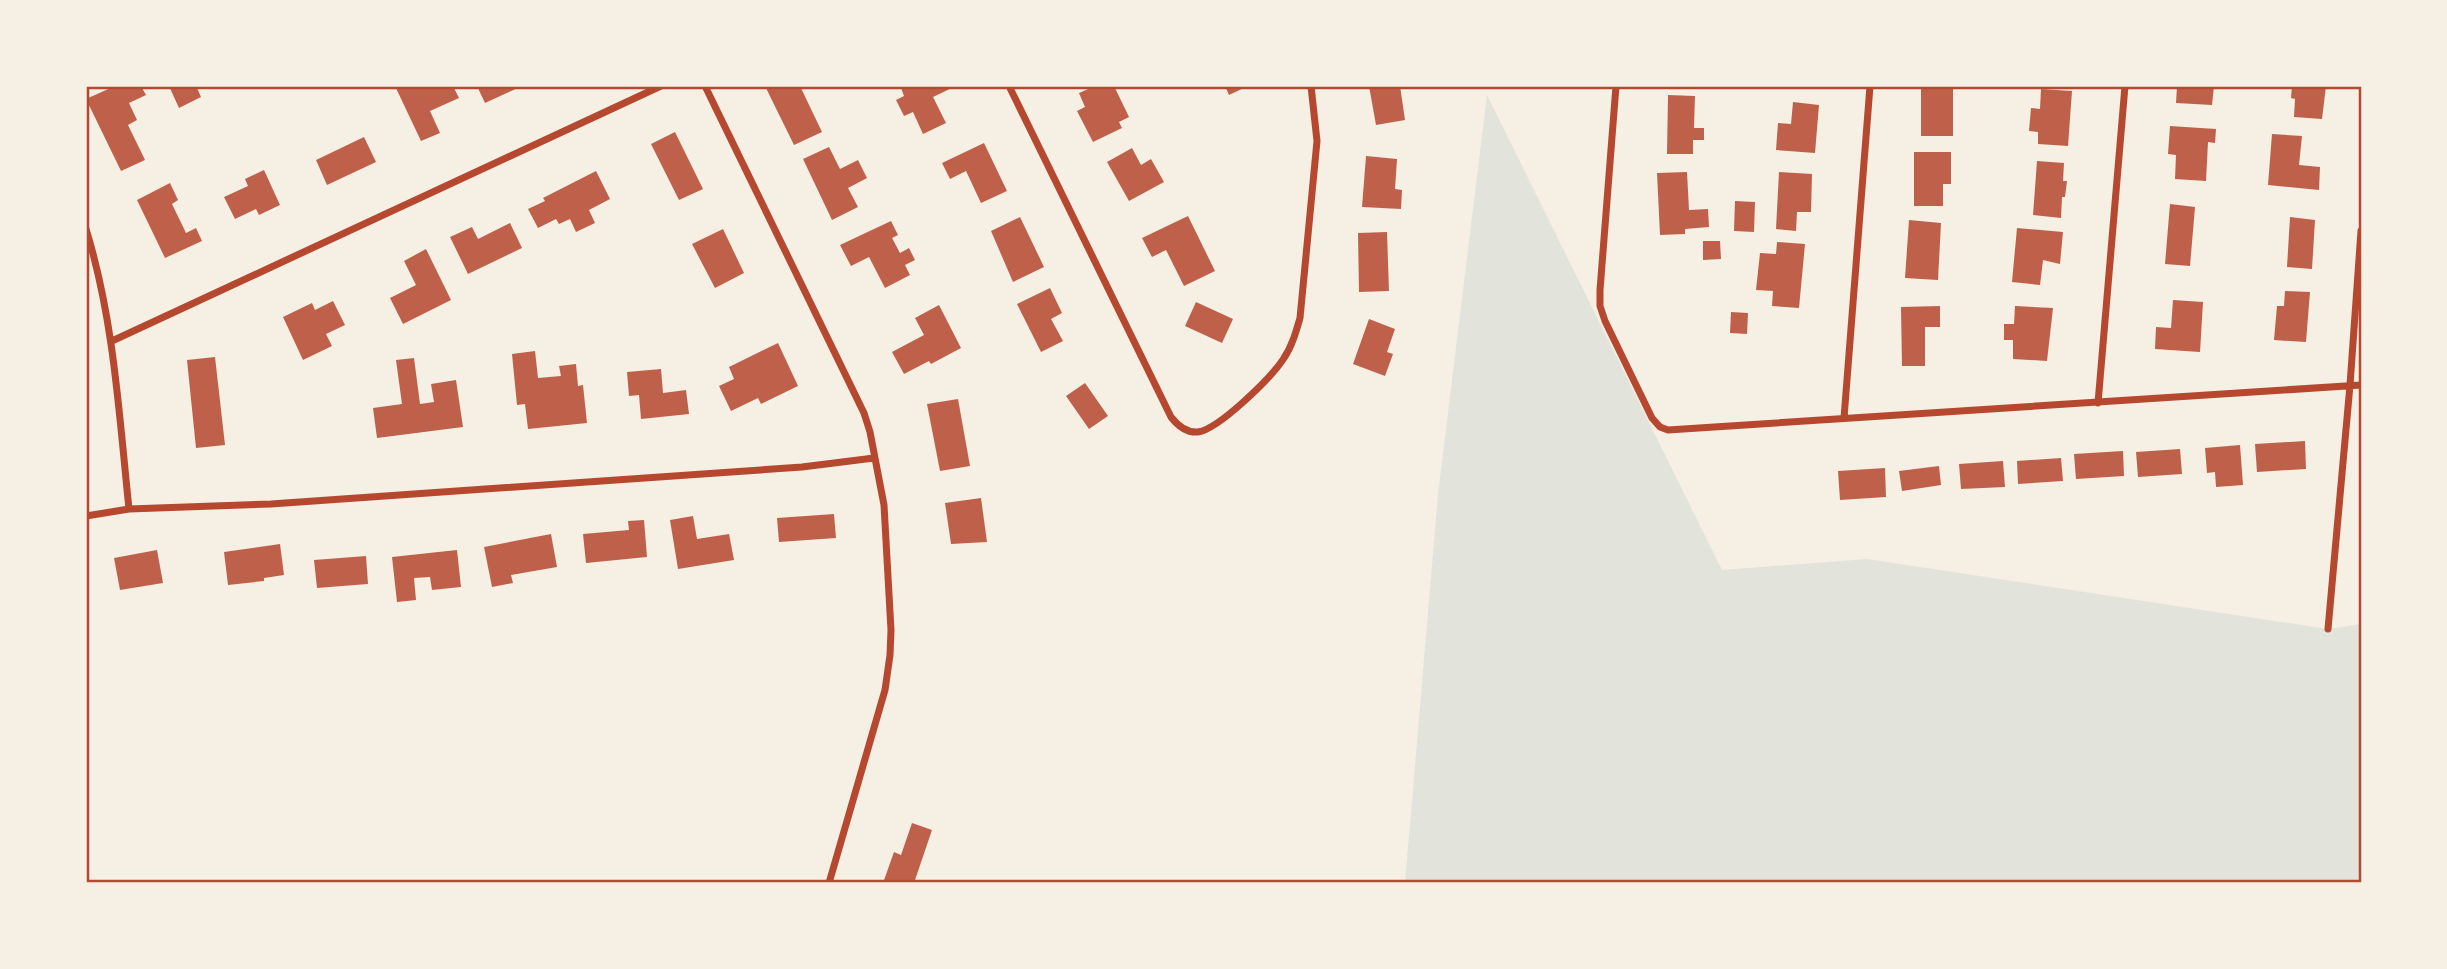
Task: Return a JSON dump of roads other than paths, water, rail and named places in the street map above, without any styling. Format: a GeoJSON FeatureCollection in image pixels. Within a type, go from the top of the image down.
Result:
{"type":"FeatureCollection","features":[{"type":"Feature","properties":{"kind":"street"},"geometry":{"type":"LineString","coordinates":[[112,341],[661,86]]}},
{"type":"Feature","properties":{"kind":"street"},"geometry":{"type":"LineString","coordinates":[[705,86],[864,413],[884,505],[891,631],[885,690],[829,883]]}},
{"type":"Feature","properties":{"kind":"street"},"geometry":{"type":"LineString","coordinates":[[1009,86],[1171,417],[1178,426],[1197,432],[1208,429],[1249,397],[1277,368],[1294,338],[1300,318],[1317,141],[1311,86]]}},
{"type":"Feature","properties":{"kind":"street"},"geometry":{"type":"LineString","coordinates":[[1616,86],[1600,306],[1652,418],[1660,427],[1668,430],[2361,385]]}},
{"type":"Feature","properties":{"kind":"street"},"geometry":{"type":"LineString","coordinates":[[1844,418],[1870,86]]}},
{"type":"Feature","properties":{"kind":"street"},"geometry":{"type":"LineString","coordinates":[[2098,403],[2126,86]]}},
{"type":"Feature","properties":{"kind":"street"},"geometry":{"type":"LineString","coordinates":[[86,229],[97,266],[112,341],[129,509]]}},
{"type":"Feature","properties":{"kind":"street"},"geometry":{"type":"LineString","coordinates":[[2328,629],[2361,231]]}},
{"type":"Feature","properties":{"kind":"street"},"geometry":{"type":"LineString","coordinates":[[86,516],[129,509],[271,504],[802,467],[874,458]]}}]}
